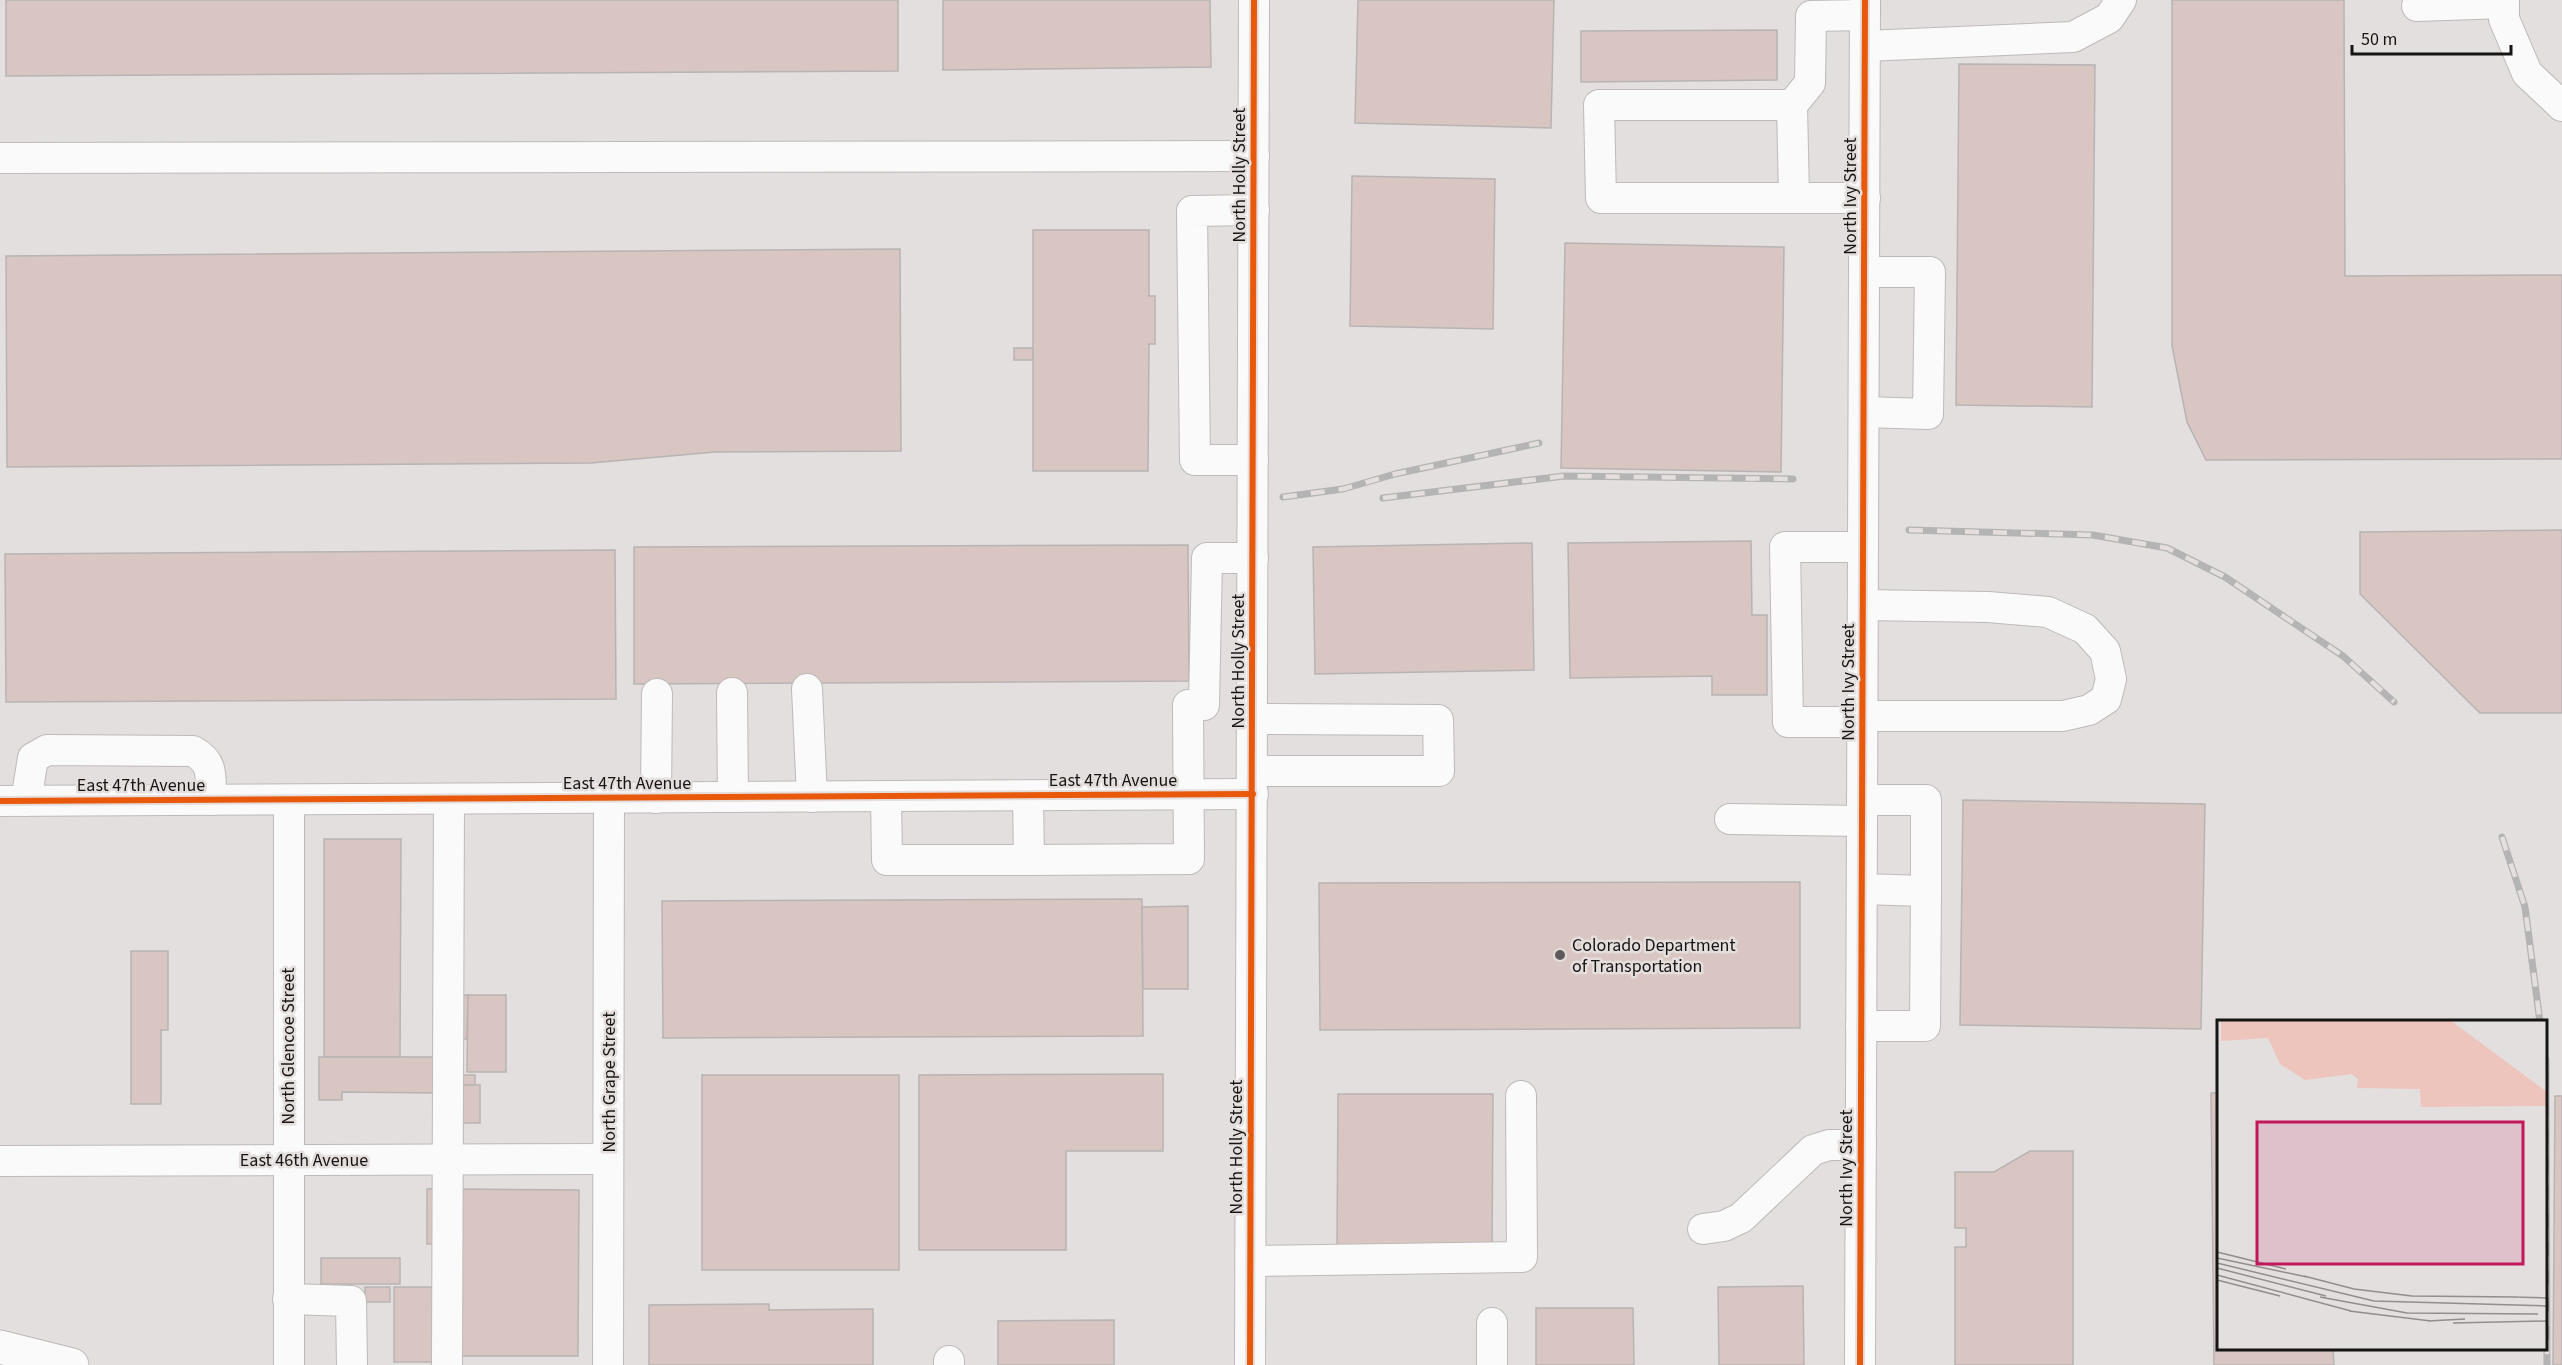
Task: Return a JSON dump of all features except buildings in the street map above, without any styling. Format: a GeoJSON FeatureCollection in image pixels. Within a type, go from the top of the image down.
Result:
{"type":"FeatureCollection","features":[{"type":"Feature","properties":{"kind":"main road"},"geometry":{"type":"LineString","coordinates":[[0,1347],[72,1365]]}},
{"type":"Feature","properties":{"kind":"street","name":"North Holly Street"},"geometry":{"type":"LineString","coordinates":[[1250,1365],[1254,0]]}},
{"type":"Feature","properties":{"kind":"street"},"geometry":{"type":"LineString","coordinates":[[1865,46],[2073,37],[2109,18],[2121,0]]}},
{"type":"Feature","properties":{"kind":"street"},"geometry":{"type":"LineString","coordinates":[[2417,6],[2504,2],[2504,19],[2526,73],[2562,106]]}},
{"type":"Feature","properties":{"kind":"street"},"geometry":{"type":"LineString","coordinates":[[1794,197],[1792,105],[1810,83],[1811,16],[1865,7]]}},
{"type":"Feature","properties":{"kind":"street","name":"North Ivy Street"},"geometry":{"type":"LineString","coordinates":[[1860,1365],[1865,7]]}},
{"type":"Feature","properties":{"kind":"street"},"geometry":{"type":"LineString","coordinates":[[1792,105],[1599,105],[1601,198],[1865,198]]}},
{"type":"Feature","properties":{"kind":"street"},"geometry":{"type":"LineString","coordinates":[[0,158],[1254,156]]}},
{"type":"Feature","properties":{"kind":"street"},"geometry":{"type":"LineString","coordinates":[[1253,460],[1195,460],[1192,211],[1254,210]]}},
{"type":"Feature","properties":{"kind":"street"},"geometry":{"type":"LineString","coordinates":[[1864,272],[1930,272],[1928,414],[1864,412]]}},
{"type":"Feature","properties":{"kind":"street"},"geometry":{"type":"LineString","coordinates":[[1863,547],[1785,547],[1788,722],[2063,716],[2089,710],[2106,699],[2111,679],[2105,651],[2085,629],[2048,612],[1863,605]]}},
{"type":"Feature","properties":{"kind":"street"},"geometry":{"type":"LineString","coordinates":[[886,797],[888,860],[1189,859],[1188,705],[1204,705],[1207,558],[1253,558]]}},
{"type":"Feature","properties":{"kind":"street"},"geometry":{"type":"LineString","coordinates":[[807,689],[812,797]]}},
{"type":"Feature","properties":{"kind":"street"},"geometry":{"type":"LineString","coordinates":[[732,693],[734,798]]}},
{"type":"Feature","properties":{"kind":"street"},"geometry":{"type":"LineString","coordinates":[[656,798],[657,694]]}},
{"type":"Feature","properties":{"kind":"street","name":"East 47th Avenue"},"geometry":{"type":"LineString","coordinates":[[13,801],[1188,795],[1253,783],[1439,771],[1438,720],[1253,719]]}},
{"type":"Feature","properties":{"kind":"street"},"geometry":{"type":"LineString","coordinates":[[13,801],[33,758],[47,750],[193,752],[205,758],[210,767],[212,800]]}},
{"type":"Feature","properties":{"kind":"street"},"geometry":{"type":"LineString","coordinates":[[1028,796],[1029,860]]}},
{"type":"Feature","properties":{"kind":"street","name":"North Grape Street"},"geometry":{"type":"LineString","coordinates":[[608,1365],[609,798]]}},
{"type":"Feature","properties":{"kind":"street"},"geometry":{"type":"LineString","coordinates":[[447,1365],[449,799]]}},
{"type":"Feature","properties":{"kind":"street","name":"North Glencoe Street"},"geometry":{"type":"LineString","coordinates":[[289,800],[289,1365]]}},
{"type":"Feature","properties":{"kind":"street"},"geometry":{"type":"LineString","coordinates":[[1730,819],[1862,810],[1926,800],[1925,1026],[1861,1026]]}},
{"type":"Feature","properties":{"kind":"street"},"geometry":{"type":"LineString","coordinates":[[1862,890],[1926,891]]}},
{"type":"Feature","properties":{"kind":"street"},"geometry":{"type":"LineString","coordinates":[[1251,1261],[1522,1257],[1521,1096]]}},
{"type":"Feature","properties":{"kind":"street"},"geometry":{"type":"LineString","coordinates":[[1703,1229],[1724,1226],[1741,1218],[1813,1150],[1829,1145],[1861,1145]]}},
{"type":"Feature","properties":{"kind":"street","name":"East 46th Avenue"},"geometry":{"type":"LineString","coordinates":[[0,1161],[608,1159]]}},
{"type":"Feature","properties":{"kind":"street"},"geometry":{"type":"LineString","coordinates":[[288,1299],[351,1301],[352,1365]]}},
{"type":"Feature","properties":{"kind":"street","name":"North Holly Street"},"geometry":{"type":"LineString","coordinates":[[1251,1323],[1260,1365]]}},
{"type":"Feature","properties":{"kind":"street"},"geometry":{"type":"LineString","coordinates":[[1492,1323],[1492,1365]]}},
{"type":"Feature","properties":{"kind":"railway"},"geometry":{"type":"LineString","coordinates":[[1283,497],[1343,489],[1395,474],[1539,443]]}},
{"type":"Feature","properties":{"kind":"railway"},"geometry":{"type":"LineString","coordinates":[[1383,498],[1564,476],[1793,479]]}},
{"type":"Feature","properties":{"kind":"railway"},"geometry":{"type":"LineString","coordinates":[[1909,530],[2093,535],[2167,548],[2225,577],[2343,656],[2394,702]]}},
{"type":"Feature","properties":{"kind":"railway"},"geometry":{"type":"LineString","coordinates":[[2502,837],[2525,907],[2540,1020]]}},
{"type":"Feature","properties":{"kind":"railway"},"geometry":{"type":"LineString","coordinates":[[2547,1350],[2547,1365]]}},
{"type":"Feature","properties":{"kind":"cycle path"},"geometry":{"type":"LineString","coordinates":[[1250,1365],[1254,0]]}},
{"type":"Feature","properties":{"kind":"cycle path"},"geometry":{"type":"LineString","coordinates":[[1860,1365],[1865,0]]}},
{"type":"Feature","properties":{"kind":"cycle path"},"geometry":{"type":"LineString","coordinates":[[0,801],[1253,794]]}},
{"type":"Feature","properties":{"kind":"place","name":"Colorado Department of Transportation"},"geometry":{"type":"Point","coordinates":[1560,955]}}]}
